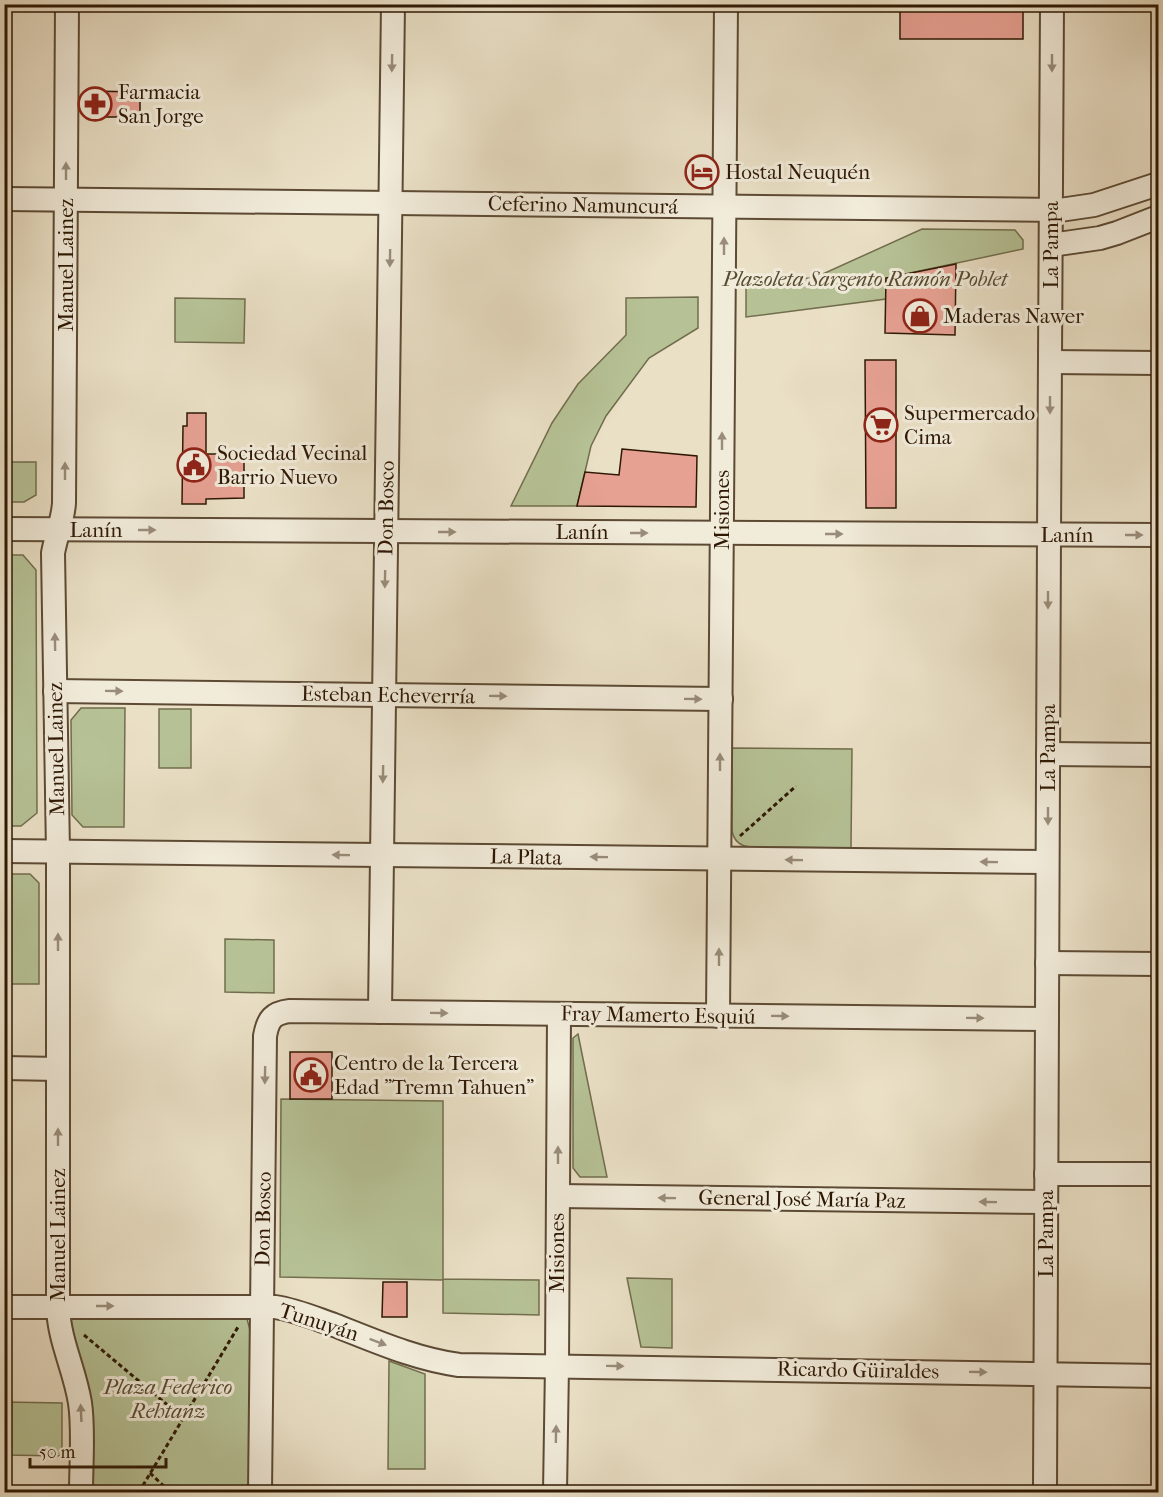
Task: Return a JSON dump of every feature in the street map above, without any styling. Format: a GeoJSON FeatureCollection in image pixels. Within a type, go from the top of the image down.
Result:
{"type":"FeatureCollection","features":[{"type":"Feature","properties":{"kind":"street","name":"Manuel Lainez"},"geometry":{"type":"LineString","coordinates":[[67,4],[64,502],[53,553],[58,852],[58,1307],[62,1339],[77,1389],[81,1412],[81,1492]]}},
{"type":"Feature","properties":{"kind":"street","name":"Don Bosco"},"geometry":{"type":"LineString","coordinates":[[380,1012],[393,4]]}},
{"type":"Feature","properties":{"kind":"street","name":"Misiones"},"geometry":{"type":"LineString","coordinates":[[718,1016],[726,4]]}},
{"type":"Feature","properties":{"kind":"street","name":"La Pampa"},"geometry":{"type":"LineString","coordinates":[[1045,1492],[1052,4]]}},
{"type":"Feature","properties":{"kind":"street","name":"Ceferino Namuncurá"},"geometry":{"type":"LineString","coordinates":[[4,199],[1051,210],[1082,208],[1158,184]]}},
{"type":"Feature","properties":{"kind":"street"},"geometry":{"type":"LineString","coordinates":[[1051,245],[1100,238],[1158,217]]}},
{"type":"Feature","properties":{"kind":"street"},"geometry":{"type":"LineString","coordinates":[[1050,362],[1158,363]]}},
{"type":"Feature","properties":{"kind":"street","name":"Lanín"},"geometry":{"type":"LineString","coordinates":[[4,529],[1158,536]]}},
{"type":"Feature","properties":{"kind":"street","name":"Esteban Echeverría"},"geometry":{"type":"LineString","coordinates":[[55,691],[721,699]]}},
{"type":"Feature","properties":{"kind":"street"},"geometry":{"type":"LineString","coordinates":[[1048,754],[1158,755]]}},
{"type":"Feature","properties":{"kind":"street","name":"La Plata"},"geometry":{"type":"LineString","coordinates":[[4,851],[1047,862]]}},
{"type":"Feature","properties":{"kind":"street"},"geometry":{"type":"LineString","coordinates":[[1047,963],[1158,964]]}},
{"type":"Feature","properties":{"kind":"street","name":"Fray Mamerto Esquiú"},"geometry":{"type":"LineString","coordinates":[[271,1018],[290,1011],[1047,1019]]}},
{"type":"Feature","properties":{"kind":"street","name":"Misiones"},"geometry":{"type":"LineString","coordinates":[[555,1492],[559,1014]]}},
{"type":"Feature","properties":{"kind":"street","name":"Don Bosco"},"geometry":{"type":"LineString","coordinates":[[260,1492],[265,1036],[271,1018]]}},
{"type":"Feature","properties":{"kind":"street"},"geometry":{"type":"LineString","coordinates":[[4,1068],[58,1069]]}},
{"type":"Feature","properties":{"kind":"street"},"geometry":{"type":"LineString","coordinates":[[1046,1174],[1158,1174]]}},
{"type":"Feature","properties":{"kind":"street","name":"General José María Paz"},"geometry":{"type":"LineString","coordinates":[[558,1196],[1046,1202]]}},
{"type":"Feature","properties":{"kind":"street","name":"Tunuyán"},"geometry":{"type":"LineString","coordinates":[[4,1307],[275,1307],[296,1311],[410,1354],[441,1363],[557,1365]]}},
{"type":"Feature","properties":{"kind":"street","name":"Ricardo Güiraldes"},"geometry":{"type":"LineString","coordinates":[[557,1365],[1158,1376]]}},
{"type":"Feature","properties":{"kind":"path"},"geometry":{"type":"LineString","coordinates":[[740,836],[796,786]]}},
{"type":"Feature","properties":{"kind":"path"},"geometry":{"type":"LineString","coordinates":[[234,1323],[242,1330]]}},
{"type":"Feature","properties":{"kind":"path"},"geometry":{"type":"LineString","coordinates":[[139,1492],[238,1327]]}},
{"type":"Feature","properties":{"kind":"path"},"geometry":{"type":"LineString","coordinates":[[85,1335],[183,1418]]}},
{"type":"Feature","properties":{"kind":"path"},"geometry":{"type":"LineString","coordinates":[[150,1473],[170,1492]]}},
{"type":"Feature","properties":{"kind":"green space","name":"Plazoleta Sargento Ramón Poblet"},"geometry":{"type":"Polygon","coordinates":[[[922,229],[1015,230],[1023,240],[1023,249],[886,278],[886,299],[746,317],[746,280],[814,278],[922,229]]]}},
{"type":"Feature","properties":{"kind":"green space"},"geometry":{"type":"Polygon","coordinates":[[[698,297],[698,328],[649,358],[606,416],[591,446],[577,506],[511,506],[552,423],[578,384],[626,335],[626,298],[698,297]]]}},
{"type":"Feature","properties":{"kind":"green space"},"geometry":{"type":"Polygon","coordinates":[[[175,298],[245,299],[244,343],[175,342],[175,298]]]}},
{"type":"Feature","properties":{"kind":"green space"},"geometry":{"type":"Polygon","coordinates":[[[5,462],[36,462],[36,495],[24,502],[5,502],[5,462]]]}},
{"type":"Feature","properties":{"kind":"green space"},"geometry":{"type":"Polygon","coordinates":[[[5,555],[23,555],[36,570],[37,813],[21,826],[5,826],[5,555]]]}},
{"type":"Feature","properties":{"kind":"green space"},"geometry":{"type":"Polygon","coordinates":[[[81,708],[125,708],[124,827],[83,827],[72,815],[71,720],[81,708]]]}},
{"type":"Feature","properties":{"kind":"green space"},"geometry":{"type":"Polygon","coordinates":[[[159,709],[191,709],[191,768],[159,768],[159,709]]]}},
{"type":"Feature","properties":{"kind":"green space"},"geometry":{"type":"Polygon","coordinates":[[[732,748],[852,749],[851,848],[750,847],[738,842],[732,831],[732,748]]]}},
{"type":"Feature","properties":{"kind":"green space"},"geometry":{"type":"Polygon","coordinates":[[[5,874],[30,874],[39,883],[39,984],[5,984],[5,874]]]}},
{"type":"Feature","properties":{"kind":"green space"},"geometry":{"type":"Polygon","coordinates":[[[225,939],[274,940],[274,993],[225,992],[225,939]]]}},
{"type":"Feature","properties":{"kind":"green space"},"geometry":{"type":"Polygon","coordinates":[[[578,1034],[607,1177],[580,1177],[573,1168],[573,1038],[578,1034]]]}},
{"type":"Feature","properties":{"kind":"green space"},"geometry":{"type":"Polygon","coordinates":[[[281,1099],[443,1101],[443,1279],[539,1280],[539,1315],[443,1313],[443,1280],[280,1277],[281,1099]]]}},
{"type":"Feature","properties":{"kind":"green space"},"geometry":{"type":"Polygon","coordinates":[[[627,1278],[672,1279],[672,1348],[641,1347],[627,1278]]]}},
{"type":"Feature","properties":{"kind":"green space","name":"Plaza Federico Rehtanz"},"geometry":{"type":"Polygon","coordinates":[[[244,1317],[247,1319],[250,1330],[249,1492],[88,1492],[68,1318],[244,1317]]]}},
{"type":"Feature","properties":{"kind":"green space"},"geometry":{"type":"Polygon","coordinates":[[[389,1361],[425,1374],[425,1469],[388,1469],[389,1361]]]}},
{"type":"Feature","properties":{"kind":"green space"},"geometry":{"type":"Polygon","coordinates":[[[5,1402],[62,1403],[62,1456],[5,1455],[5,1402]]]}},
{"type":"Feature","properties":{"kind":"green space"},"geometry":{"type":"Polygon","coordinates":[[[279,1489],[354,1489],[354,1492],[279,1492],[279,1489]]]}},
{"type":"Feature","properties":{"kind":"building"},"geometry":{"type":"Polygon","coordinates":[[[979,4],[1023,4],[1023,39],[900,39],[900,11],[979,10],[979,4]]]}},
{"type":"Feature","properties":{"kind":"building"},"geometry":{"type":"Polygon","coordinates":[[[89,91],[140,92],[140,117],[89,117],[89,91]]]}},
{"type":"Feature","properties":{"kind":"building","name":"Maderas Nawer"},"geometry":{"type":"Polygon","coordinates":[[[956,264],[955,335],[885,333],[886,278],[956,264]]]}},
{"type":"Feature","properties":{"kind":"building","name":"Supermercado Cima"},"geometry":{"type":"Polygon","coordinates":[[[865,360],[896,360],[896,508],[866,508],[865,360]]]}},
{"type":"Feature","properties":{"kind":"building"},"geometry":{"type":"Polygon","coordinates":[[[187,413],[206,413],[206,454],[244,454],[244,498],[206,499],[206,504],[182,504],[183,426],[187,426],[187,413]]]}},
{"type":"Feature","properties":{"kind":"building"},"geometry":{"type":"Polygon","coordinates":[[[622,449],[697,456],[696,507],[577,506],[585,472],[619,475],[622,449]]]}},
{"type":"Feature","properties":{"kind":"building","name":"Centro de la Tercera Edad \"Tremn Tahuen\""},"geometry":{"type":"Polygon","coordinates":[[[290,1052],[332,1052],[332,1099],[290,1099],[290,1052]]]}},
{"type":"Feature","properties":{"kind":"building"},"geometry":{"type":"Polygon","coordinates":[[[383,1282],[407,1282],[407,1317],[382,1317],[383,1282]]]}},
{"type":"Feature","properties":{"kind":"place","name":"Farmacia San Jorge"},"geometry":{"type":"Point","coordinates":[95,104]}},
{"type":"Feature","properties":{"kind":"place","name":"Hostal Neuquén"},"geometry":{"type":"Point","coordinates":[702,172]}},
{"type":"Feature","properties":{"kind":"place","name":"Maderas Nawer"},"geometry":{"type":"Point","coordinates":[920,316]}},
{"type":"Feature","properties":{"kind":"place","name":"Supermercado Cima"},"geometry":{"type":"Point","coordinates":[881,425]}},
{"type":"Feature","properties":{"kind":"place","name":"Sociedad Vecinal Barrio Nuevo"},"geometry":{"type":"Point","coordinates":[194,465]}},
{"type":"Feature","properties":{"kind":"place","name":"Centro de la Tercera Edad \"Tremn Tahuen\""},"geometry":{"type":"Point","coordinates":[311,1075]}}]}
